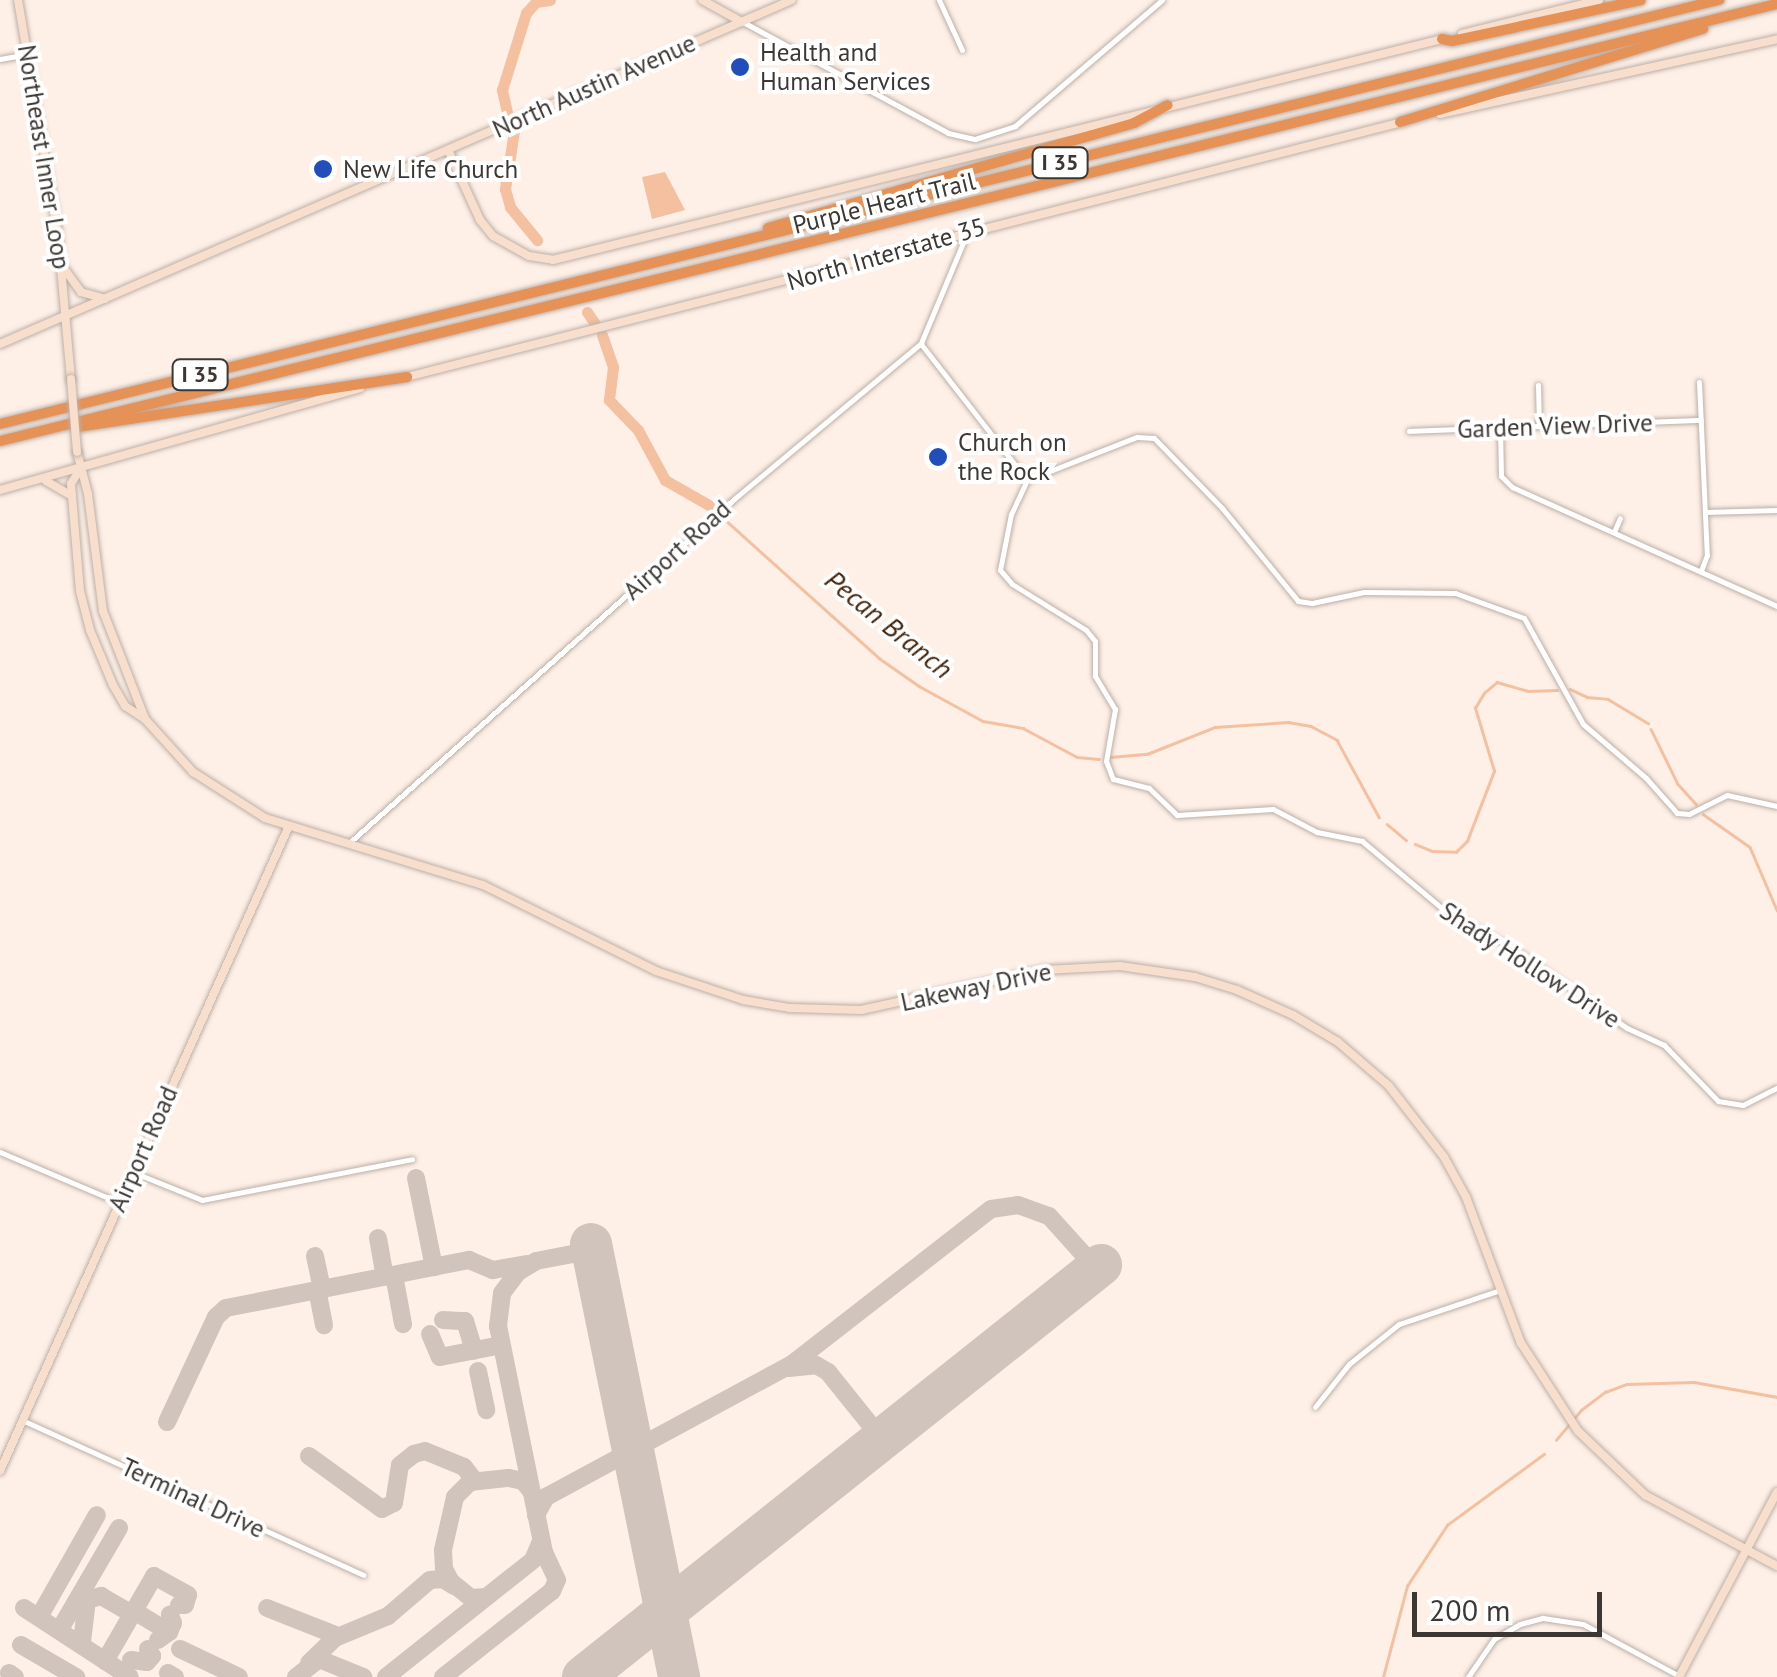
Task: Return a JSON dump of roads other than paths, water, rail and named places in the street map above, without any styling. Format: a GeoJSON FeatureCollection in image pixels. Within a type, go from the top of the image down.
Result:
{"type":"FeatureCollection","features":[{"type":"Feature","properties":{"kind":"highway"},"geometry":{"type":"LineString","coordinates":[[1442,39],[1452,41],[1642,0]]}},
{"type":"Feature","properties":{"kind":"highway","name":"Purple Heart Trail"},"geometry":{"type":"LineString","coordinates":[[0,424],[1719,0]]}},
{"type":"Feature","properties":{"kind":"highway","name":"Purple Heart Trail"},"geometry":{"type":"LineString","coordinates":[[0,441],[1777,4]]}},
{"type":"Feature","properties":{"kind":"highway"},"geometry":{"type":"LineString","coordinates":[[1400,122],[1749,17],[1760,8]]}},
{"type":"Feature","properties":{"kind":"highway"},"geometry":{"type":"LineString","coordinates":[[714,248],[729,239],[1134,123],[1168,105]]}},
{"type":"Feature","properties":{"kind":"highway"},"geometry":{"type":"LineString","coordinates":[[39,432],[407,377]]}},
{"type":"Feature","properties":{"kind":"main road","name":"Northeast Inner Loop"},"geometry":{"type":"LineString","coordinates":[[18,0],[66,315]]}},
{"type":"Feature","properties":{"kind":"main road"},"geometry":{"type":"LineString","coordinates":[[702,0],[742,22]]}},
{"type":"Feature","properties":{"kind":"main road","name":"North Austin Avenue"},"geometry":{"type":"LineString","coordinates":[[66,315],[792,0]]}},
{"type":"Feature","properties":{"kind":"main road"},"geometry":{"type":"LineString","coordinates":[[448,150],[468,198],[493,236],[530,256],[553,260],[1599,0]]}},
{"type":"Feature","properties":{"kind":"main road","name":"North Interstate 35"},"geometry":{"type":"LineString","coordinates":[[0,490],[79,471],[257,414],[779,284],[968,230],[1400,122],[1777,38]]}},
{"type":"Feature","properties":{"kind":"main road"},"geometry":{"type":"LineString","coordinates":[[61,264],[81,292],[105,298]]}},
{"type":"Feature","properties":{"kind":"main road"},"geometry":{"type":"LineString","coordinates":[[0,344],[66,315]]}},
{"type":"Feature","properties":{"kind":"main road","name":"Lakeway Drive"},"geometry":{"type":"LineString","coordinates":[[66,315],[79,471],[88,494],[103,611],[145,719]]}},
{"type":"Feature","properties":{"kind":"main road","name":"Lakeway Drive"},"geometry":{"type":"LineString","coordinates":[[79,471],[71,484],[79,579],[90,630],[126,706],[145,719],[204,781],[240,806],[288,828],[483,885],[690,986],[770,1006],[861,1010],[1076,967],[1158,970],[1237,990],[1294,1015],[1338,1042],[1388,1086],[1422,1124],[1466,1196],[1522,1343],[1561,1410],[1578,1431],[1646,1495],[1777,1566]]}},
{"type":"Feature","properties":{"kind":"main road"},"geometry":{"type":"LineString","coordinates":[[42,481],[58,484],[72,496]]}},
{"type":"Feature","properties":{"kind":"main road","name":"Airport Road"},"geometry":{"type":"LineString","coordinates":[[0,1471],[288,828]]}},
{"type":"Feature","properties":{"kind":"main road"},"geometry":{"type":"LineString","coordinates":[[1679,1677],[1777,1492]]}},
{"type":"Feature","properties":{"kind":"street"},"geometry":{"type":"LineString","coordinates":[[940,0],[962,50]]}},
{"type":"Feature","properties":{"kind":"street"},"geometry":{"type":"LineString","coordinates":[[742,22],[948,133],[975,139],[1015,126],[1162,0]]}},
{"type":"Feature","properties":{"kind":"street"},"geometry":{"type":"LineString","coordinates":[[0,59],[29,54]]}},
{"type":"Feature","properties":{"kind":"street","name":"Airport Road"},"geometry":{"type":"LineString","coordinates":[[347,845],[734,499],[921,344],[968,230]]}},
{"type":"Feature","properties":{"kind":"street"},"geometry":{"type":"LineString","coordinates":[[921,344],[1027,480],[1137,437],[1154,438],[1222,508],[1299,602],[1364,592],[1459,593],[1524,618],[1583,724],[1656,787],[1678,813],[1689,814],[1728,795],[1777,806]]}},
{"type":"Feature","properties":{"kind":"street"},"geometry":{"type":"LineString","coordinates":[[1700,382],[1707,555],[1701,571]]}},
{"type":"Feature","properties":{"kind":"street"},"geometry":{"type":"LineString","coordinates":[[1538,386],[1539,426]]}},
{"type":"Feature","properties":{"kind":"street","name":"Garden View Drive"},"geometry":{"type":"LineString","coordinates":[[1409,431],[1701,420]]}},
{"type":"Feature","properties":{"kind":"street"},"geometry":{"type":"LineString","coordinates":[[1500,428],[1500,470],[1506,482],[1777,606]]}},
{"type":"Feature","properties":{"kind":"street","name":"Shady Hollow Drive"},"geometry":{"type":"LineString","coordinates":[[1027,480],[1011,514],[1000,570],[1012,584],[1093,636],[1094,676],[1115,709],[1106,767],[1116,782],[1149,788],[1173,814],[1273,809],[1316,832],[1362,841],[1444,910],[1514,950],[1627,1028],[1664,1045],[1718,1101],[1743,1105],[1777,1088]]}},
{"type":"Feature","properties":{"kind":"street"},"geometry":{"type":"LineString","coordinates":[[1704,512],[1777,510]]}},
{"type":"Feature","properties":{"kind":"street"},"geometry":{"type":"LineString","coordinates":[[1614,532],[1620,518]]}},
{"type":"Feature","properties":{"kind":"street"},"geometry":{"type":"LineString","coordinates":[[0,1152],[120,1202]]}},
{"type":"Feature","properties":{"kind":"street"},"geometry":{"type":"LineString","coordinates":[[133,1173],[202,1200],[412,1159]]}},
{"type":"Feature","properties":{"kind":"street"},"geometry":{"type":"LineString","coordinates":[[1315,1406],[1350,1364],[1400,1324],[1500,1290]]}},
{"type":"Feature","properties":{"kind":"street","name":"Terminal Drive"},"geometry":{"type":"LineString","coordinates":[[22,1420],[364,1575]]}},
{"type":"Feature","properties":{"kind":"street"},"geometry":{"type":"LineString","coordinates":[[1468,1677],[1494,1639],[1520,1624],[1543,1618],[1583,1624],[1679,1677]]}},
{"type":"Feature","properties":{"kind":"waterway","name":"Pecan Branch"},"geometry":{"type":"LineString","coordinates":[[507,112],[502,90],[526,13],[536,2],[550,0]]}},
{"type":"Feature","properties":{"kind":"waterway","name":"Pecan Branch"},"geometry":{"type":"LineString","coordinates":[[514,131],[505,189],[510,207],[537,240]]}},
{"type":"Feature","properties":{"kind":"waterway","name":"Pecan Branch"},"geometry":{"type":"LineString","coordinates":[[587,312],[595,324]]}},
{"type":"Feature","properties":{"kind":"waterway","name":"Pecan Branch"},"geometry":{"type":"LineString","coordinates":[[602,335],[613,367],[609,400],[638,430],[665,480],[714,508]]}},
{"type":"Feature","properties":{"kind":"waterway","name":"Pecan Branch"},"geometry":{"type":"LineString","coordinates":[[721,516],[879,658],[919,686],[983,721],[1023,728],[1077,757],[1099,759]]}},
{"type":"Feature","properties":{"kind":"waterway","name":"Pecan Branch"},"geometry":{"type":"LineString","coordinates":[[1415,844],[1432,851],[1456,852],[1467,841],[1494,771],[1475,708],[1484,693],[1497,682],[1528,691],[1557,690]]}},
{"type":"Feature","properties":{"kind":"waterway","name":"Pecan Branch"},"geometry":{"type":"LineString","coordinates":[[1570,689],[1587,697],[1608,699],[1648,723]]}},
{"type":"Feature","properties":{"kind":"waterway","name":"Pecan Branch"},"geometry":{"type":"LineString","coordinates":[[1110,757],[1147,754],[1215,727],[1288,722],[1311,726],[1337,740],[1379,817]]}},
{"type":"Feature","properties":{"kind":"waterway","name":"Pecan Branch"},"geometry":{"type":"LineString","coordinates":[[1651,729],[1678,784],[1696,804]]}},
{"type":"Feature","properties":{"kind":"waterway","name":"Pecan Branch"},"geometry":{"type":"LineString","coordinates":[[1703,814],[1750,847],[1777,910]]}},
{"type":"Feature","properties":{"kind":"waterway","name":"Pecan Branch"},"geometry":{"type":"LineString","coordinates":[[1387,824],[1406,840]]}},
{"type":"Feature","properties":{"kind":"waterway","name":"Pecan Branch"},"geometry":{"type":"LineString","coordinates":[[1556,1440],[1581,1410],[1605,1392],[1627,1384],[1694,1382],[1777,1397]]}},
{"type":"Feature","properties":{"kind":"waterway","name":"Pecan Branch"},"geometry":{"type":"LineString","coordinates":[[1383,1677],[1407,1586],[1447,1525],[1544,1454]]}},
{"type":"Feature","properties":{"kind":"place","name":"Health and Human Services"},"geometry":{"type":"Point","coordinates":[740,67]}},
{"type":"Feature","properties":{"kind":"place","name":"New Life Church"},"geometry":{"type":"Point","coordinates":[323,169]}},
{"type":"Feature","properties":{"kind":"place","name":"Church on the Rock"},"geometry":{"type":"Point","coordinates":[938,457]}}]}
